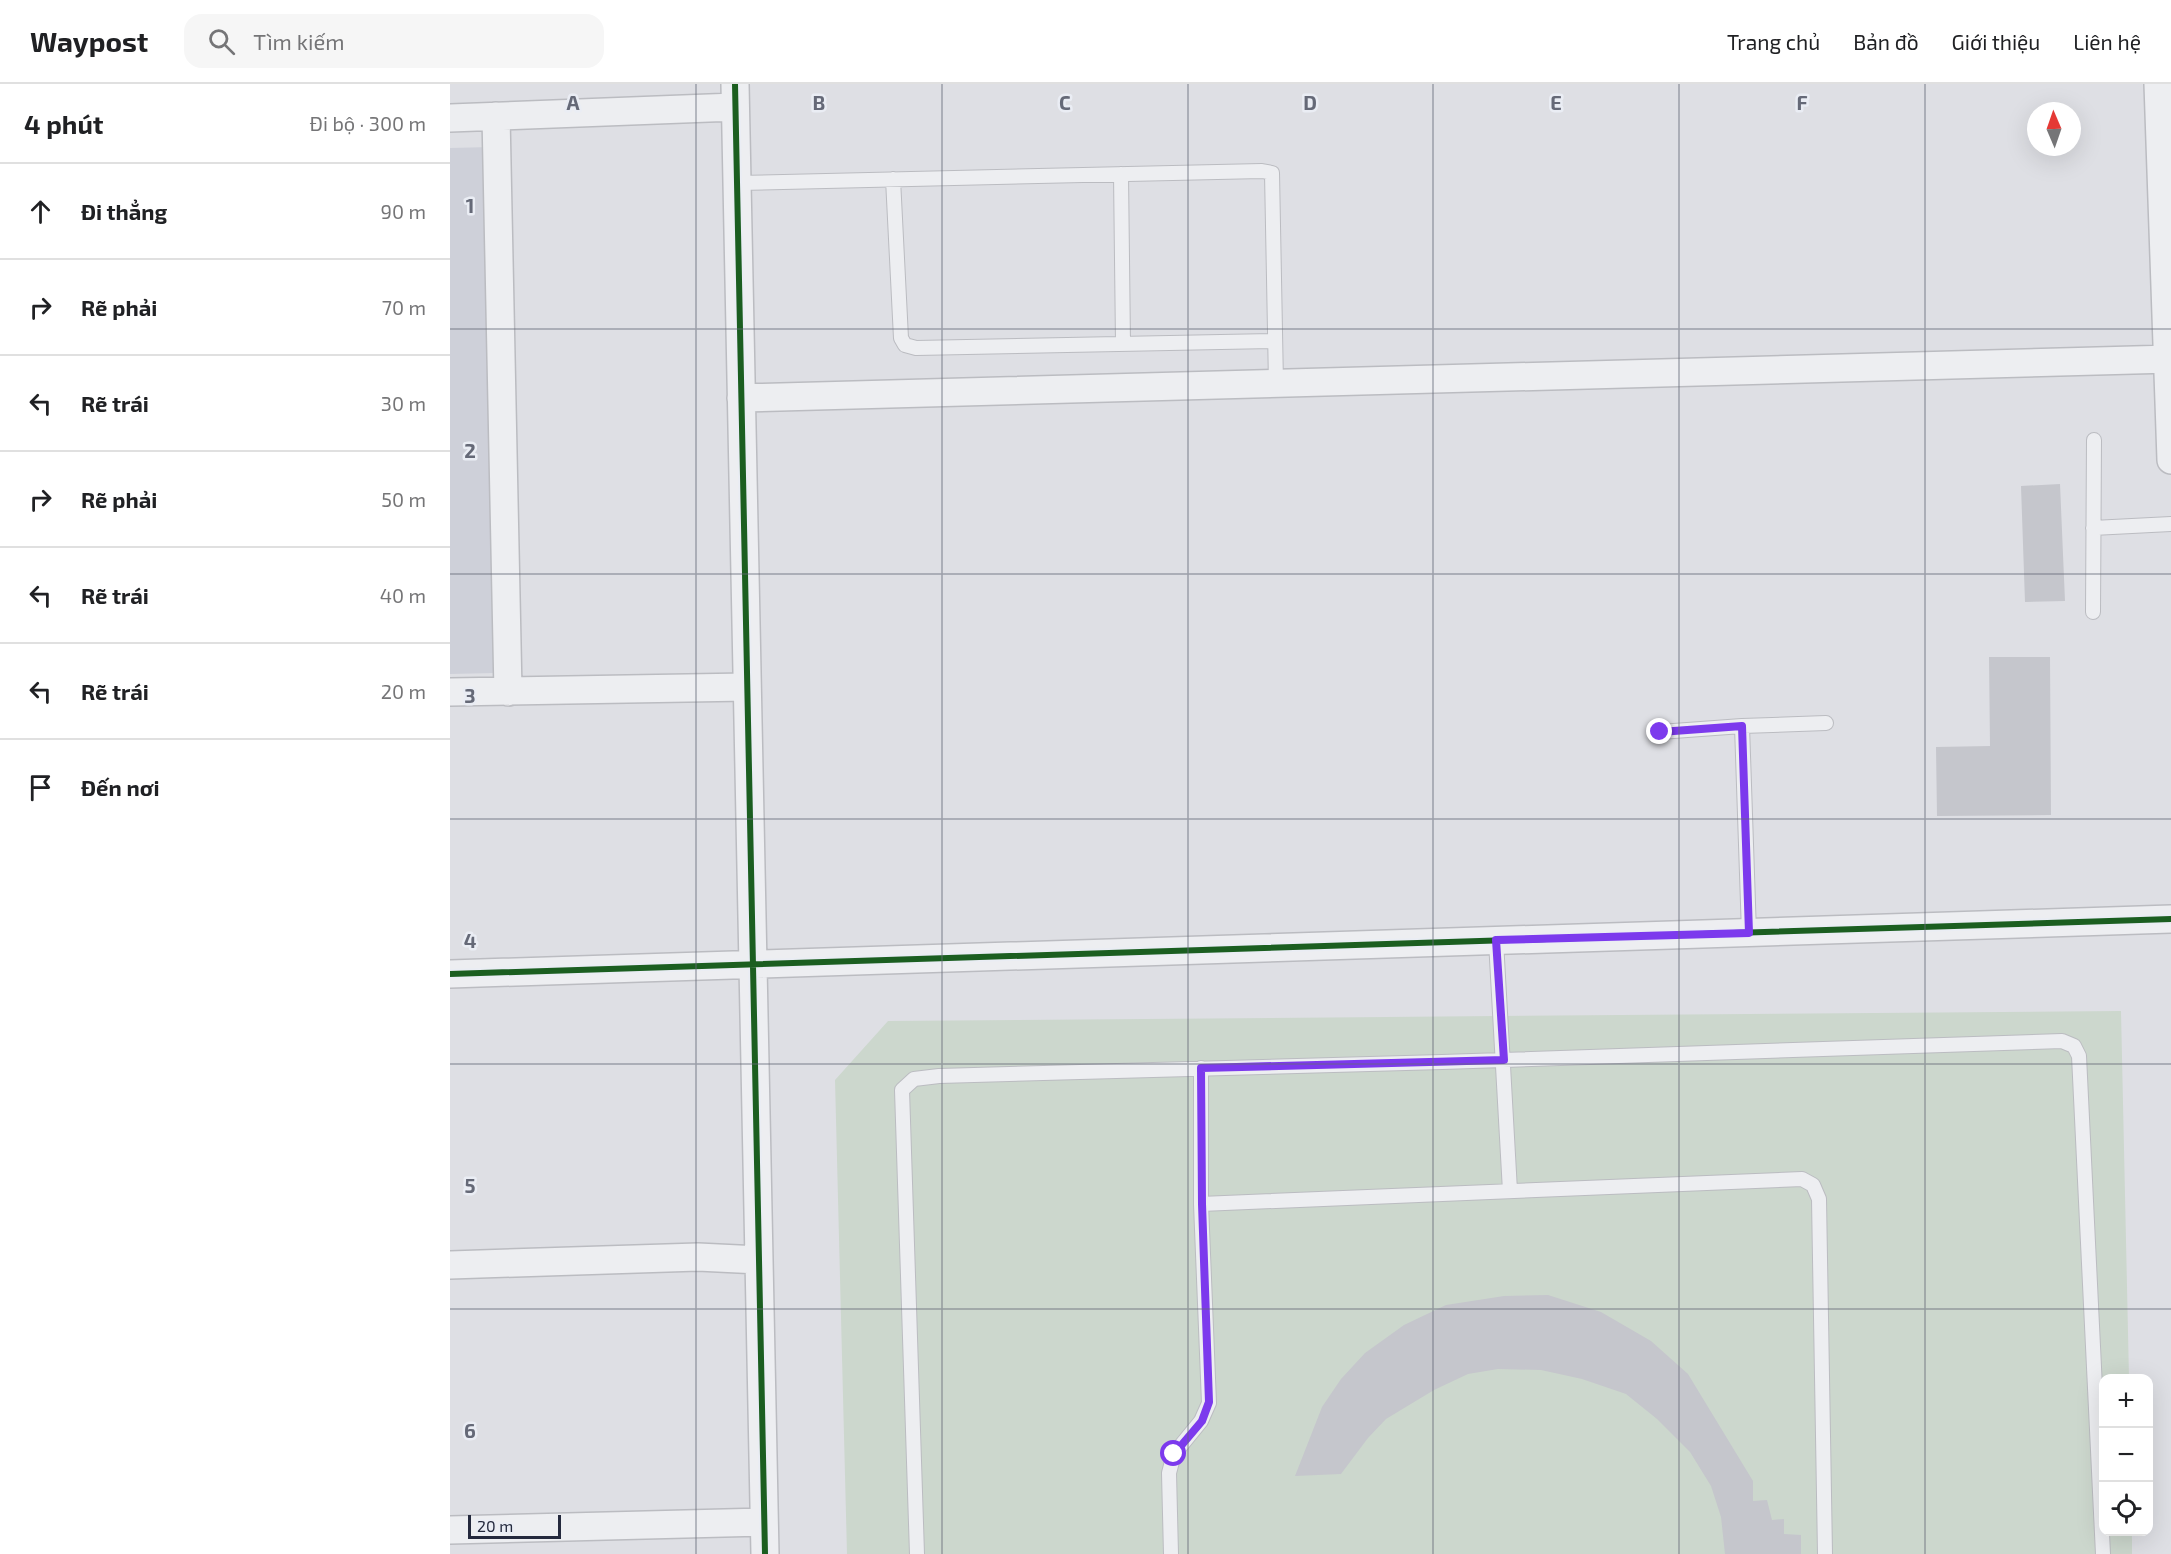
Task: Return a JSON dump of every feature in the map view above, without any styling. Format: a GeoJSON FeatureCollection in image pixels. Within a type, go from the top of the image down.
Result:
{"type":"FeatureCollection","features":[{"type":"Feature","properties":{"kind":"street"},"geometry":{"type":"LineString","coordinates":[[2158,84],[2171,460]]}},
{"type":"Feature","properties":{"kind":"street"},"geometry":{"type":"LineString","coordinates":[[450,118],[735,96],[765,1554]]}},
{"type":"Feature","properties":{"kind":"street"},"geometry":{"type":"LineString","coordinates":[[496,116],[508,692]]}},
{"type":"Feature","properties":{"kind":"street"},"geometry":{"type":"LineString","coordinates":[[741,398],[2169,359]]}},
{"type":"Feature","properties":{"kind":"street"},"geometry":{"type":"LineString","coordinates":[[450,692],[747,687]]}},
{"type":"Feature","properties":{"kind":"street"},"geometry":{"type":"LineString","coordinates":[[450,974],[2171,920]]}},
{"type":"Feature","properties":{"kind":"street"},"geometry":{"type":"LineString","coordinates":[[450,1265],[698,1257],[759,1260]]}},
{"type":"Feature","properties":{"kind":"street"},"geometry":{"type":"LineString","coordinates":[[450,1530],[764,1522]]}},
{"type":"Feature","properties":{"kind":"lane"},"geometry":{"type":"LineString","coordinates":[[737,183],[1262,171],[1272,173],[1276,384]]}},
{"type":"Feature","properties":{"kind":"lane"},"geometry":{"type":"LineString","coordinates":[[1121,174],[1123,344]]}},
{"type":"Feature","properties":{"kind":"lane"},"geometry":{"type":"LineString","coordinates":[[893,179],[901,338],[905,345],[916,348],[1275,341]]}},
{"type":"Feature","properties":{"kind":"lane"},"geometry":{"type":"LineString","coordinates":[[2093,612],[2094,440]]}},
{"type":"Feature","properties":{"kind":"lane"},"geometry":{"type":"LineString","coordinates":[[2093,528],[2171,524]]}},
{"type":"Feature","properties":{"kind":"lane"},"geometry":{"type":"LineString","coordinates":[[1660,732],[1826,723]]}},
{"type":"Feature","properties":{"kind":"lane"},"geometry":{"type":"LineString","coordinates":[[1742,726],[1749,933]]}},
{"type":"Feature","properties":{"kind":"lane"},"geometry":{"type":"LineString","coordinates":[[1496,940],[1510,1191]]}},
{"type":"Feature","properties":{"kind":"lane"},"geometry":{"type":"LineString","coordinates":[[917,1554],[902,1090],[914,1079],[939,1076],[2062,1041],[2074,1046],[2079,1056],[2103,1554]]}},
{"type":"Feature","properties":{"kind":"lane"},"geometry":{"type":"LineString","coordinates":[[1171,1554],[1169,1473],[1174,1454],[1202,1421],[1209,1402],[1202,1204],[1201,1068]]}},
{"type":"Feature","properties":{"kind":"lane"},"geometry":{"type":"LineString","coordinates":[[1202,1204],[1802,1179],[1813,1185],[1819,1199],[1825,1554]]}},
{"type":"Feature","properties":{"kind":"shaded area"},"geometry":{"type":"Polygon","coordinates":[[[491,147],[495,673],[450,674],[450,148],[491,147]]]}},
{"type":"Feature","properties":{"kind":"shaded area"},"geometry":{"type":"Polygon","coordinates":[[[2121,1011],[2129,1374],[2099,1374],[2099,1536],[2132,1536],[2132,1554],[847,1554],[835,1080],[888,1021],[2121,1011]]]}},
{"type":"Feature","properties":{"kind":"building"},"geometry":{"type":"Polygon","coordinates":[[[2060,484],[2065,601],[2025,602],[2021,486],[2060,484]]]}},
{"type":"Feature","properties":{"kind":"building"},"geometry":{"type":"Polygon","coordinates":[[[1989,657],[2050,657],[2051,815],[1937,816],[1936,747],[1990,746],[1989,657]]]}},
{"type":"Feature","properties":{"kind":"building"},"geometry":{"type":"Polygon","coordinates":[[[1548,1295],[1601,1312],[1651,1341],[1688,1374],[1753,1481],[1753,1501],[1767,1500],[1772,1520],[1784,1519],[1784,1534],[1801,1535],[1801,1554],[1725,1554],[1721,1517],[1711,1486],[1690,1452],[1657,1419],[1626,1394],[1582,1379],[1541,1370],[1498,1369],[1468,1374],[1434,1390],[1386,1419],[1368,1438],[1341,1474],[1295,1476],[1322,1407],[1341,1379],[1365,1353],[1404,1325],[1446,1305],[1504,1296],[1548,1295]]]}},
{"type":"Feature","properties":{"kind":"cycle path"},"geometry":{"type":"LineString","coordinates":[[735,84],[765,1554]]}},
{"type":"Feature","properties":{"kind":"cycle path"},"geometry":{"type":"LineString","coordinates":[[450,974],[2171,919]]}},
{"type":"Feature","properties":{"kind":"route"},"geometry":{"type":"LineString","coordinates":[[1174,1454],[1202,1421],[1209,1402],[1202,1204],[1201,1068],[1504,1060],[1496,940],[1749,933],[1742,726],[1660,732]]}}]}
